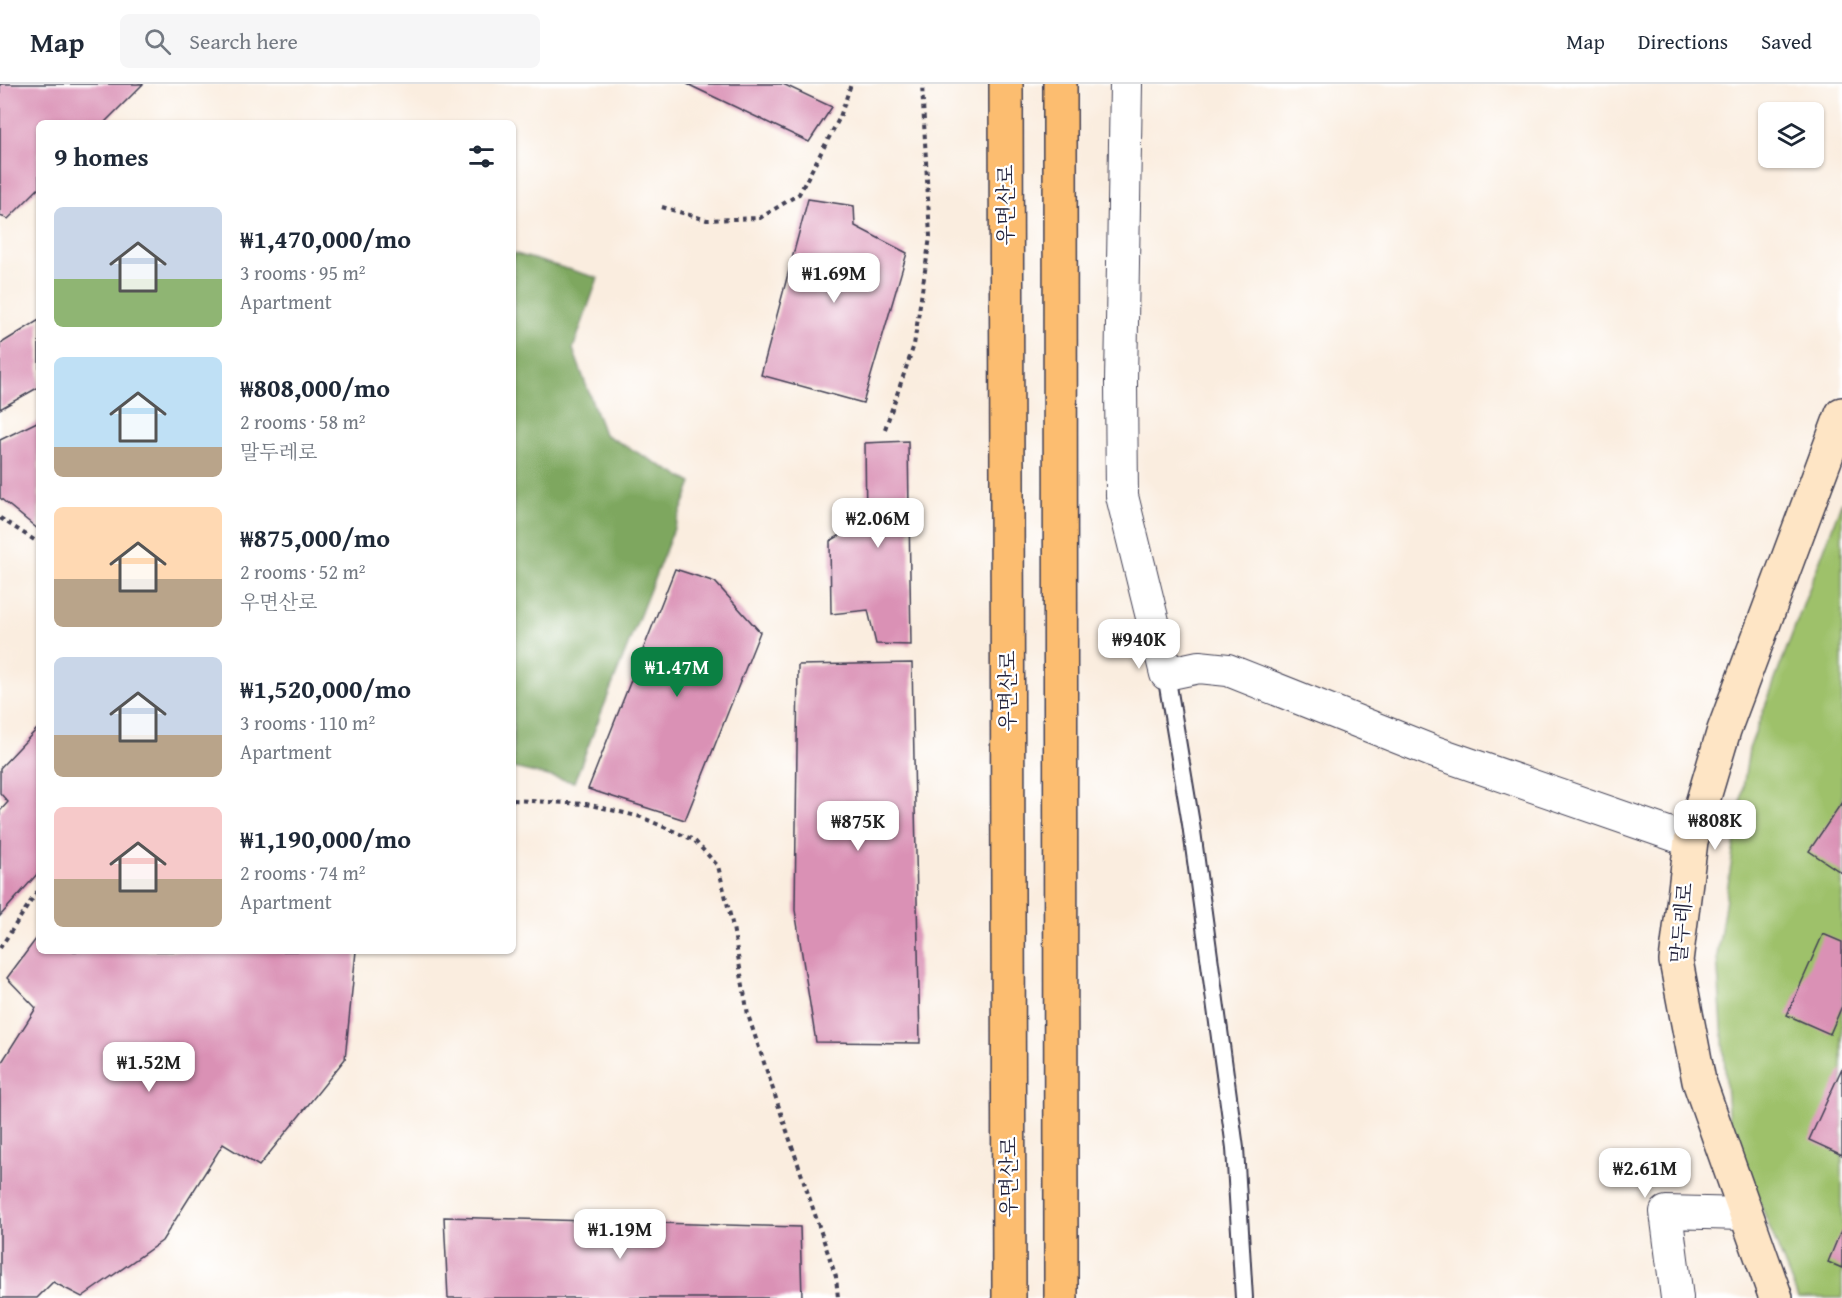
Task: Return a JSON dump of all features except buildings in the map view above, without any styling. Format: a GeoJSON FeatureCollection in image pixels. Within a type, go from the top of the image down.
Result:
{"type":"FeatureCollection","features":[{"type":"Feature","properties":{"kind":"highway","name":"우면산로"},"geometry":{"type":"LineString","coordinates":[[1006,84],[1009,1298]]}},
{"type":"Feature","properties":{"kind":"highway"},"geometry":{"type":"LineString","coordinates":[[1060,84],[1060,1298]]}},
{"type":"Feature","properties":{"kind":"street"},"geometry":{"type":"LineString","coordinates":[[1126,84],[1121,382],[1122,496],[1166,674],[1199,667],[1228,670],[1432,751],[1691,842]]}},
{"type":"Feature","properties":{"kind":"street","name":"말두레로"},"geometry":{"type":"LineString","coordinates":[[1776,1298],[1744,1214],[1699,1081],[1676,961],[1691,842],[1724,730],[1842,414]]}},
{"type":"Feature","properties":{"kind":"street"},"geometry":{"type":"LineString","coordinates":[[1677,1298],[1666,1212],[1744,1214]]}},
{"type":"Feature","properties":{"kind":"lane"},"geometry":{"type":"LineString","coordinates":[[1166,674],[1191,824],[1235,1148],[1244,1298]]}},
{"type":"Feature","properties":{"kind":"path"},"geometry":{"type":"LineString","coordinates":[[662,207],[707,220],[760,218],[799,194],[840,117],[851,84]]}},
{"type":"Feature","properties":{"kind":"path"},"geometry":{"type":"LineString","coordinates":[[885,429],[914,345],[930,237],[922,84]]}},
{"type":"Feature","properties":{"kind":"path"},"geometry":{"type":"LineString","coordinates":[[0,518],[36,541]]}},
{"type":"Feature","properties":{"kind":"path"},"geometry":{"type":"LineString","coordinates":[[516,800],[586,804],[641,817],[694,840],[718,866],[733,927],[748,1015],[836,1276],[838,1298]]}},
{"type":"Feature","properties":{"kind":"path"},"geometry":{"type":"LineString","coordinates":[[0,948],[36,894]]}},
{"type":"Feature","properties":{"kind":"green space"},"geometry":{"type":"Polygon","coordinates":[[[516,254],[598,278],[573,349],[604,434],[692,483],[574,782],[516,769],[516,254]]]}},
{"type":"Feature","properties":{"kind":"green space"},"geometry":{"type":"Polygon","coordinates":[[[1842,501],[1842,1298],[1798,1298],[1729,1126],[1717,956],[1749,749],[1842,501]]]}}]}
